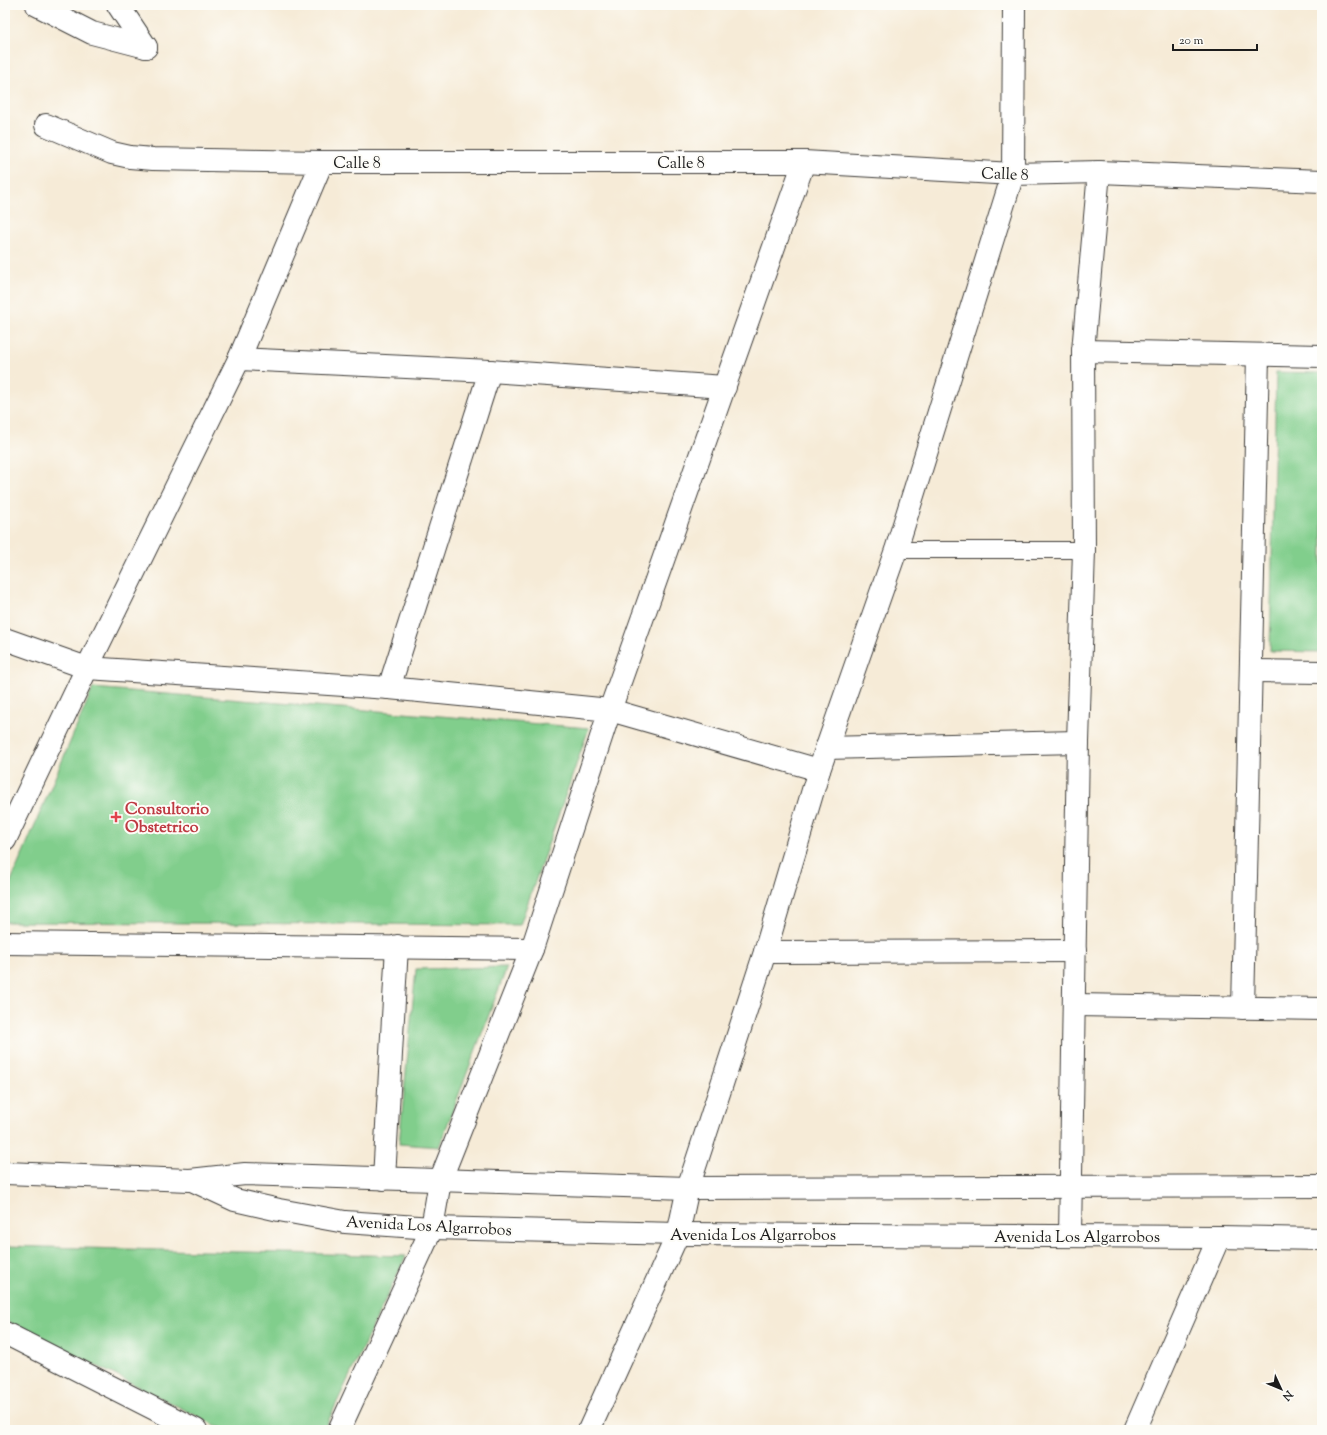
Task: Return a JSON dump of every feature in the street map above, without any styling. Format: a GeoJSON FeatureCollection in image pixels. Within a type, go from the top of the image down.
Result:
{"type":"FeatureCollection","features":[{"type":"Feature","properties":{"kind":"street"},"geometry":{"type":"LineString","coordinates":[[36,5],[92,33],[146,46],[118,5]]}},
{"type":"Feature","properties":{"kind":"street"},"geometry":{"type":"LineString","coordinates":[[589,1430],[678,1234],[688,1188],[766,952],[819,770],[896,550],[1013,174],[1014,5]]}},
{"type":"Feature","properties":{"kind":"street","name":"Calle 8"},"geometry":{"type":"LineString","coordinates":[[46,125],[112,153],[130,157],[322,162],[804,162],[1013,174],[1099,172],[1322,181]]}},
{"type":"Feature","properties":{"kind":"street"},"geometry":{"type":"LineString","coordinates":[[5,840],[87,668],[239,359],[322,162]]}},
{"type":"Feature","properties":{"kind":"street"},"geometry":{"type":"LineString","coordinates":[[339,1430],[432,1228],[440,1181],[532,949],[610,710],[804,162]]}},
{"type":"Feature","properties":{"kind":"street"},"geometry":{"type":"LineString","coordinates":[[1070,1236],[1075,1005],[1078,742],[1084,550],[1084,351],[1099,172]]}},
{"type":"Feature","properties":{"kind":"street"},"geometry":{"type":"LineString","coordinates":[[1084,351],[1322,356]]}},
{"type":"Feature","properties":{"kind":"street"},"geometry":{"type":"LineString","coordinates":[[1243,1008],[1252,671],[1258,355]]}},
{"type":"Feature","properties":{"kind":"street"},"geometry":{"type":"LineString","coordinates":[[239,359],[490,371],[725,387]]}},
{"type":"Feature","properties":{"kind":"street"},"geometry":{"type":"LineString","coordinates":[[389,688],[490,371]]}},
{"type":"Feature","properties":{"kind":"street"},"geometry":{"type":"LineString","coordinates":[[5,639],[87,668],[389,688],[610,710],[819,770]]}},
{"type":"Feature","properties":{"kind":"street"},"geometry":{"type":"LineString","coordinates":[[1252,671],[1322,672]]}},
{"type":"Feature","properties":{"kind":"street"},"geometry":{"type":"LineString","coordinates":[[826,748],[1078,742]]}},
{"type":"Feature","properties":{"kind":"street"},"geometry":{"type":"LineString","coordinates":[[5,943],[397,946],[532,949]]}},
{"type":"Feature","properties":{"kind":"street"},"geometry":{"type":"LineString","coordinates":[[384,1179],[397,946]]}},
{"type":"Feature","properties":{"kind":"street"},"geometry":{"type":"LineString","coordinates":[[766,952],[1075,951]]}},
{"type":"Feature","properties":{"kind":"street"},"geometry":{"type":"LineString","coordinates":[[1075,1005],[1322,1009]]}},
{"type":"Feature","properties":{"kind":"street","name":"Avenida Los Algarrobos"},"geometry":{"type":"LineString","coordinates":[[5,1173],[190,1180],[245,1174],[688,1188],[1322,1186]]}},
{"type":"Feature","properties":{"kind":"street","name":"Avenida Los Algarrobos"},"geometry":{"type":"LineString","coordinates":[[190,1180],[236,1200],[279,1210],[345,1222],[432,1228],[678,1234],[1219,1237],[1322,1239]]}},
{"type":"Feature","properties":{"kind":"street"},"geometry":{"type":"LineString","coordinates":[[1135,1430],[1219,1237]]}},
{"type":"Feature","properties":{"kind":"street"},"geometry":{"type":"LineString","coordinates":[[5,1333],[196,1430]]}},
{"type":"Feature","properties":{"kind":"lane"},"geometry":{"type":"LineString","coordinates":[[896,550],[1084,550]]}},
{"type":"Feature","properties":{"kind":"green space"},"geometry":{"type":"Polygon","coordinates":[[[1276,372],[1322,373],[1322,652],[1270,651],[1276,372]]]}},
{"type":"Feature","properties":{"kind":"green space"},"geometry":{"type":"Polygon","coordinates":[[[93,688],[589,728],[520,925],[5,922],[5,895],[93,688]]]}},
{"type":"Feature","properties":{"kind":"green space"},"geometry":{"type":"Polygon","coordinates":[[[507,967],[439,1147],[399,1144],[416,969],[507,967]]]}},
{"type":"Feature","properties":{"kind":"green space"},"geometry":{"type":"Polygon","coordinates":[[[5,1246],[406,1256],[324,1430],[225,1430],[5,1320],[5,1246]]]}},
{"type":"Feature","properties":{"kind":"place","name":"Consultorio Obstetrico"},"geometry":{"type":"Point","coordinates":[116,817]}}]}
